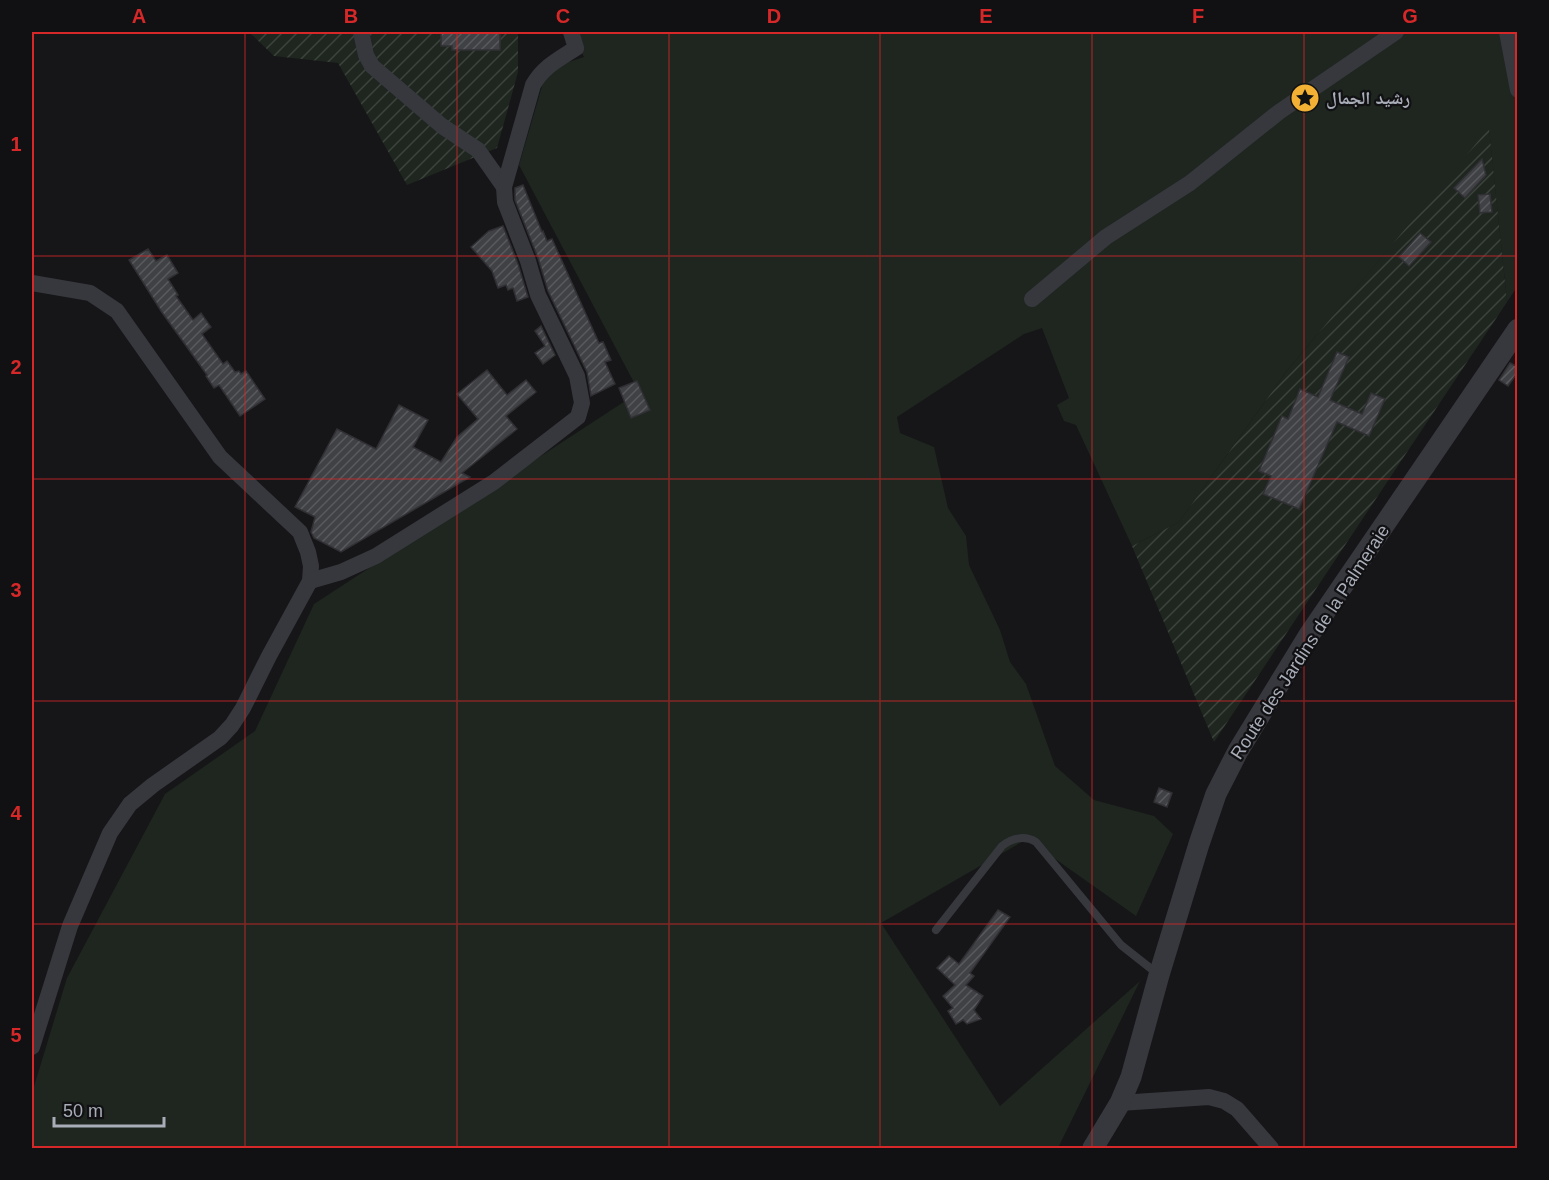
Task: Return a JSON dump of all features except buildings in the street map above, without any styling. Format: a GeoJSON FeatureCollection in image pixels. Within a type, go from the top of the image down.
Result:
{"type":"FeatureCollection","features":[{"type":"Feature","properties":{"kind":"street"},"geometry":{"type":"LineString","coordinates":[[361,32],[366,55],[372,66],[442,126],[478,150],[504,187]]}},
{"type":"Feature","properties":{"kind":"street"},"geometry":{"type":"LineString","coordinates":[[310,581],[341,573],[376,556],[494,482],[578,417],[582,403],[577,376],[538,296],[528,261],[505,202],[504,187],[533,85],[539,74],[576,48],[571,32]]}},
{"type":"Feature","properties":{"kind":"street"},"geometry":{"type":"LineString","coordinates":[[1032,299],[1106,237],[1190,183],[1279,112],[1396,32]]}},
{"type":"Feature","properties":{"kind":"street"},"geometry":{"type":"LineString","coordinates":[[1508,32],[1518,90]]}},
{"type":"Feature","properties":{"kind":"street"},"geometry":{"type":"LineString","coordinates":[[32,283],[90,294],[117,311],[220,457],[300,532],[309,552],[311,566],[310,581],[243,708],[231,724],[220,738],[130,804],[110,833],[70,926],[32,1047]]}},
{"type":"Feature","properties":{"kind":"street","name":"Route des Jardins de la Palmeraie"},"geometry":{"type":"LineString","coordinates":[[1093,1149],[1120,1102],[1131,1077],[1159,975],[1216,794],[1238,751],[1309,635],[1518,329]]}},
{"type":"Feature","properties":{"kind":"street"},"geometry":{"type":"LineString","coordinates":[[1120,1102],[1209,1097],[1224,1101],[1237,1109],[1271,1149]]}},
{"type":"Feature","properties":{"kind":"lane"},"geometry":{"type":"LineString","coordinates":[[936,930],[1002,846],[1008,841],[1031,838],[1120,945],[1159,975]]}},
{"type":"Feature","properties":{"kind":"shaded area"},"geometry":{"type":"Polygon","coordinates":[[[249,32],[518,32],[518,72],[497,148],[407,185],[338,63],[274,56],[249,32]]]}},
{"type":"Feature","properties":{"kind":"shaded area"},"geometry":{"type":"Polygon","coordinates":[[[571,32],[1517,32],[1517,287],[1507,302],[1489,129],[1286,372],[1179,522],[1132,546],[1076,425],[1064,421],[1057,405],[1069,398],[1042,328],[1024,334],[897,417],[900,433],[934,447],[948,508],[966,536],[969,565],[1000,630],[1010,662],[1026,684],[1055,766],[1094,800],[1154,816],[1173,834],[1136,916],[1027,839],[881,923],[1000,1106],[1140,981],[1058,1148],[32,1148],[32,1093],[67,978],[165,794],[255,731],[314,604],[639,392],[519,165],[547,69],[584,57],[571,32]]]}},
{"type":"Feature","properties":{"kind":"shaded area"},"geometry":{"type":"Polygon","coordinates":[[[1489,128],[1507,302],[1214,742],[1132,546],[1179,522],[1286,372],[1489,128]]]}},
{"type":"Feature","properties":{"kind":"place","name":"رشيد الجمال"},"geometry":{"type":"Point","coordinates":[1305,98]}}]}
